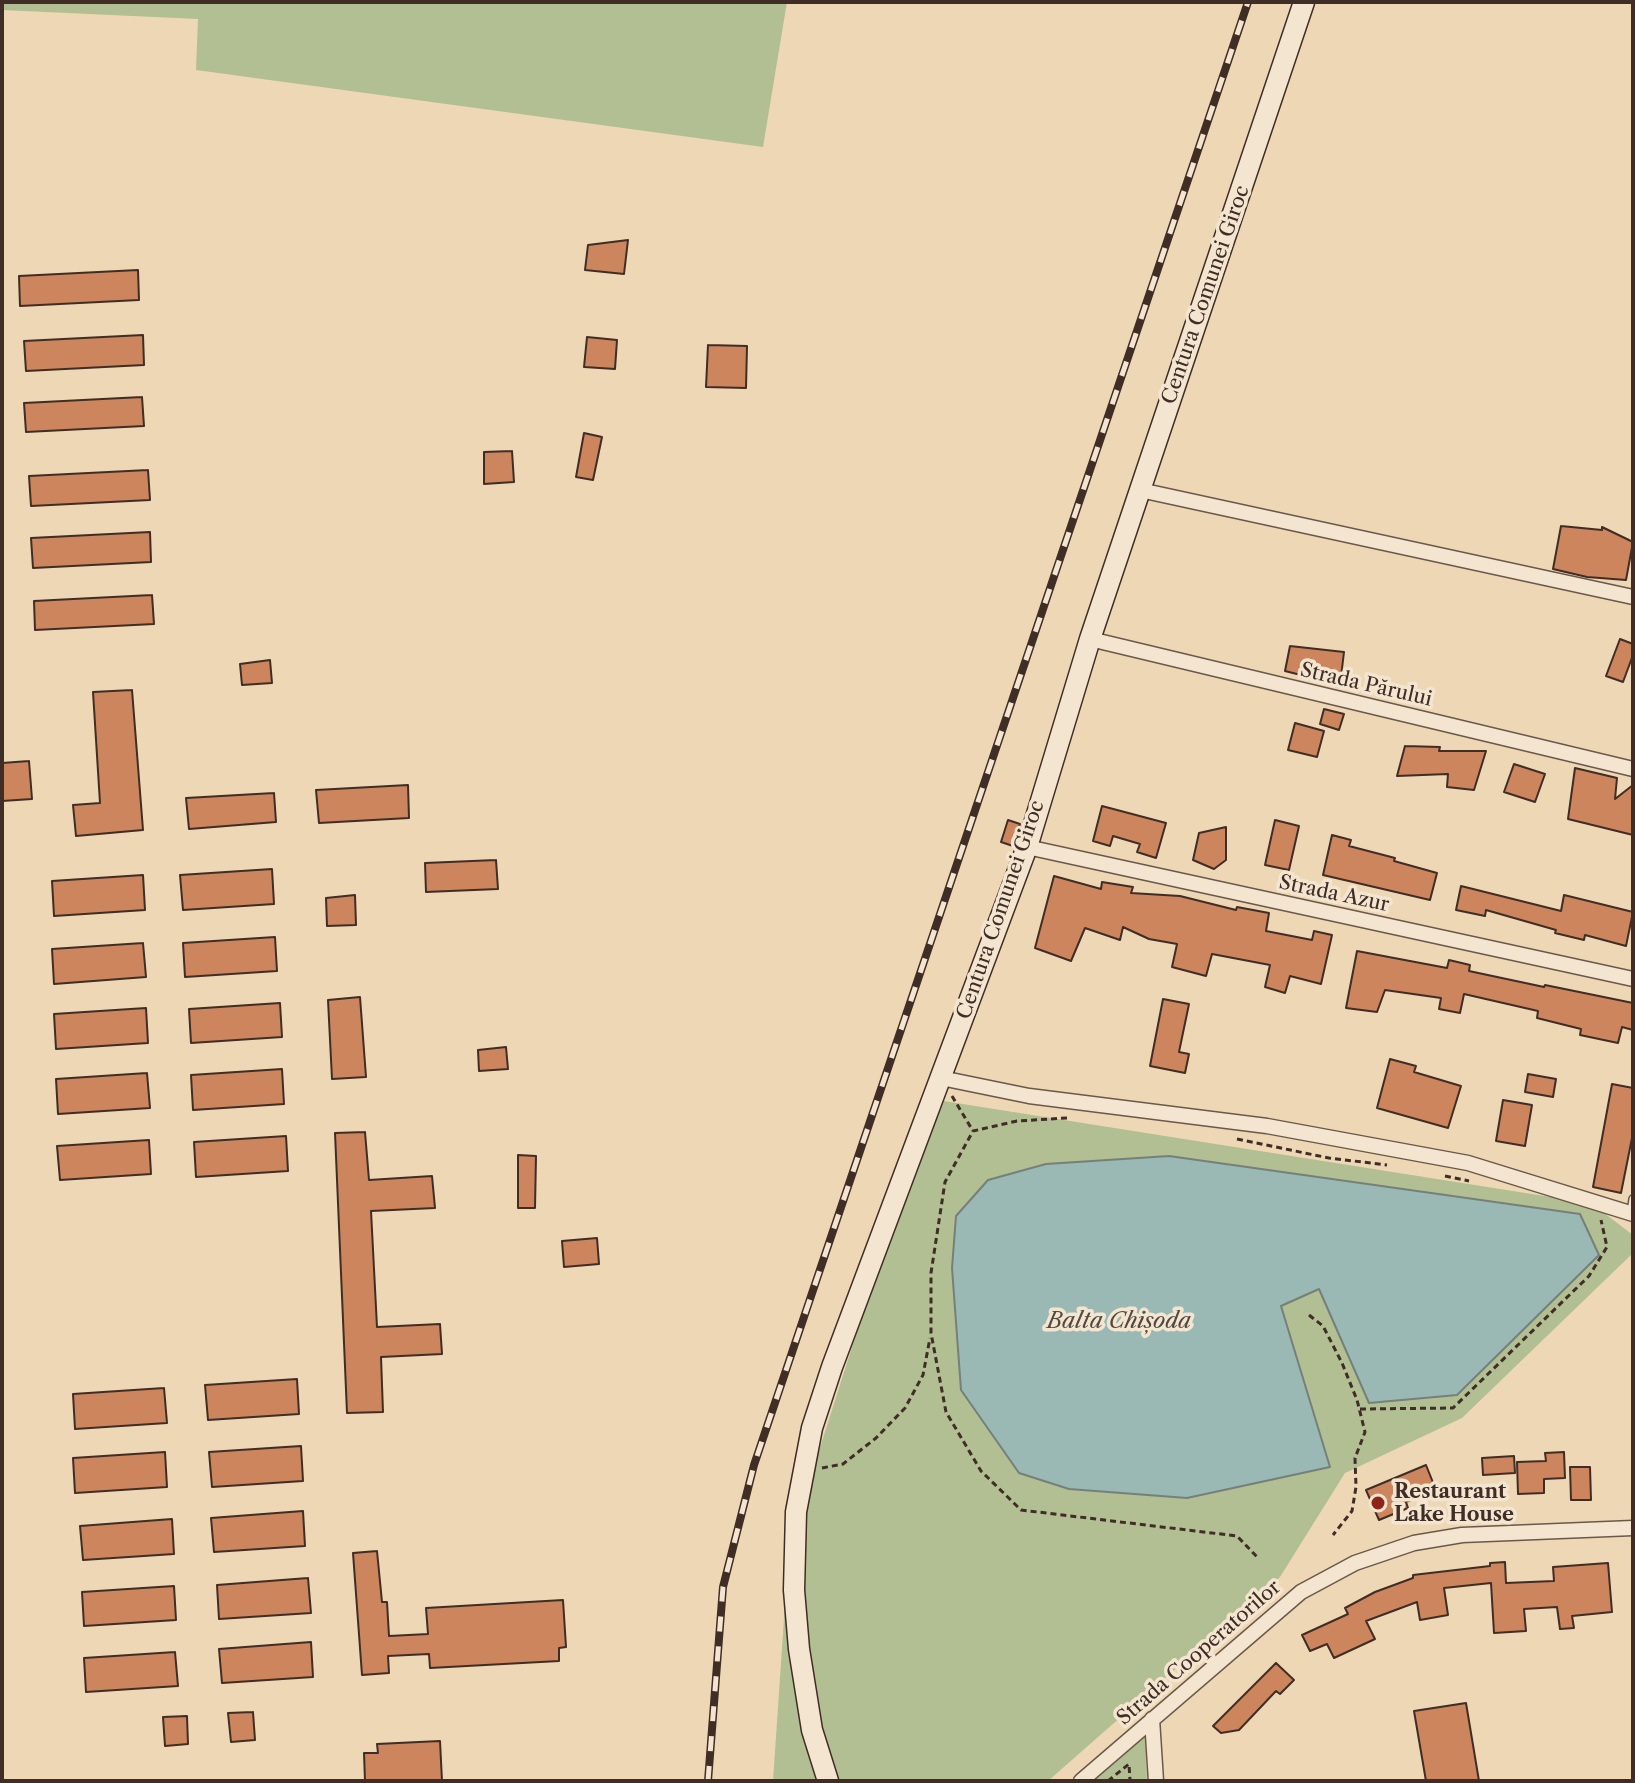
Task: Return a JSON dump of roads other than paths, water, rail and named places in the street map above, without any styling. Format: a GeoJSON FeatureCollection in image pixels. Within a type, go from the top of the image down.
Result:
{"type":"FeatureCollection","features":[{"type":"Feature","properties":{"kind":"main road","name":"Centura Comunei Giroc"},"geometry":{"type":"LineString","coordinates":[[828,1781],[812,1730],[796,1620],[793,1557],[796,1512],[812,1428],[832,1367],[1027,847],[1090,639],[1304,2]]}},
{"type":"Feature","properties":{"kind":"street"},"geometry":{"type":"LineString","coordinates":[[1140,490],[1633,597]]}},
{"type":"Feature","properties":{"kind":"street","name":"Strada Părului"},"geometry":{"type":"LineString","coordinates":[[1090,639],[1633,769]]}},
{"type":"Feature","properties":{"kind":"street","name":"Strada Azur"},"geometry":{"type":"LineString","coordinates":[[1027,847],[1633,979]]}},
{"type":"Feature","properties":{"kind":"street"},"geometry":{"type":"LineString","coordinates":[[941,1078],[1029,1096],[1267,1126],[1468,1163],[1632,1209]]}},
{"type":"Feature","properties":{"kind":"street","name":"Strada Cooperatorilor"},"geometry":{"type":"LineString","coordinates":[[1081,1781],[1301,1592],[1355,1563],[1414,1543],[1462,1535],[1633,1528]]}},
{"type":"Feature","properties":{"kind":"street"},"geometry":{"type":"LineString","coordinates":[[1152,1719],[1156,1781]]}},
{"type":"Feature","properties":{"kind":"water","name":"Balta Chișoda"},"geometry":{"type":"Polygon","coordinates":[[[1169,1156],[1580,1214],[1599,1255],[1457,1395],[1369,1403],[1319,1289],[1281,1306],[1330,1467],[1187,1498],[1069,1489],[1019,1473],[961,1390],[952,1268],[956,1216],[988,1180],[1046,1164],[1169,1156]]]}},
{"type":"Feature","properties":{"kind":"railway"},"geometry":{"type":"LineString","coordinates":[[708,1781],[723,1587],[754,1465],[1248,2]]}},
{"type":"Feature","properties":{"kind":"place","name":"Restaurant Lake House"},"geometry":{"type":"Point","coordinates":[1378,1503]}}]}
